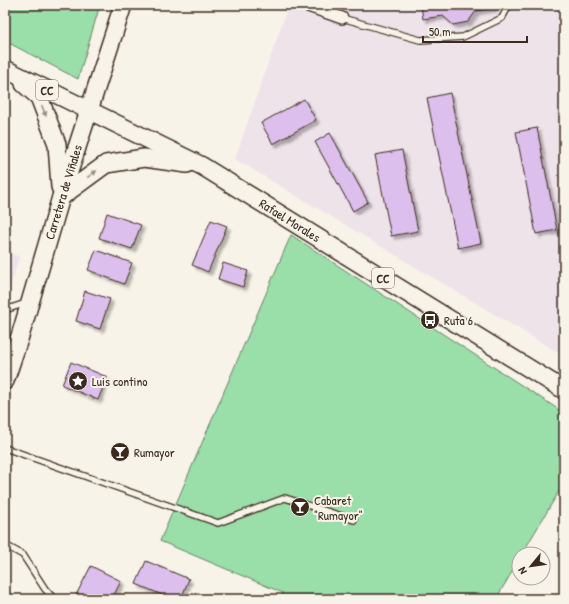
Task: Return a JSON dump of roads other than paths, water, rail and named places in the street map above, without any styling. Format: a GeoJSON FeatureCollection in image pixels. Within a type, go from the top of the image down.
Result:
{"type":"FeatureCollection","features":[{"type":"Feature","properties":{"kind":"main road","name":"Carretera de Viñales"},"geometry":{"type":"LineString","coordinates":[[5,380],[61,197],[123,5]]}},
{"type":"Feature","properties":{"kind":"main road","name":"Rafael Morales"},"geometry":{"type":"LineString","coordinates":[[8,70],[202,166],[564,390]]}},
{"type":"Feature","properties":{"kind":"main road"},"geometry":{"type":"LineString","coordinates":[[8,70],[39,97],[57,144],[61,197]]}},
{"type":"Feature","properties":{"kind":"main road"},"geometry":{"type":"LineString","coordinates":[[61,197],[106,164],[144,158],[202,166]]}},
{"type":"Feature","properties":{"kind":"street"},"geometry":{"type":"LineString","coordinates":[[305,5],[342,18]]}},
{"type":"Feature","properties":{"kind":"lane"},"geometry":{"type":"LineString","coordinates":[[342,18],[420,40],[463,37],[502,18],[509,5]]}},
{"type":"Feature","properties":{"kind":"lane"},"geometry":{"type":"LineString","coordinates":[[5,310],[30,302]]}},
{"type":"Feature","properties":{"kind":"lane"},"geometry":{"type":"LineString","coordinates":[[5,448],[218,523],[285,498],[354,520]]}},
{"type":"Feature","properties":{"kind":"lane"},"geometry":{"type":"LineString","coordinates":[[5,545],[23,555],[45,589],[54,599]]}},
{"type":"Feature","properties":{"kind":"place","name":"Ruta 6"},"geometry":{"type":"Point","coordinates":[430,320]}},
{"type":"Feature","properties":{"kind":"place","name":"Luis contino"},"geometry":{"type":"Point","coordinates":[78,381]}},
{"type":"Feature","properties":{"kind":"place","name":"Rumayor"},"geometry":{"type":"Point","coordinates":[120,452]}},
{"type":"Feature","properties":{"kind":"place","name":"Cabaret \"Rumayor\""},"geometry":{"type":"Point","coordinates":[300,507]}}]}
